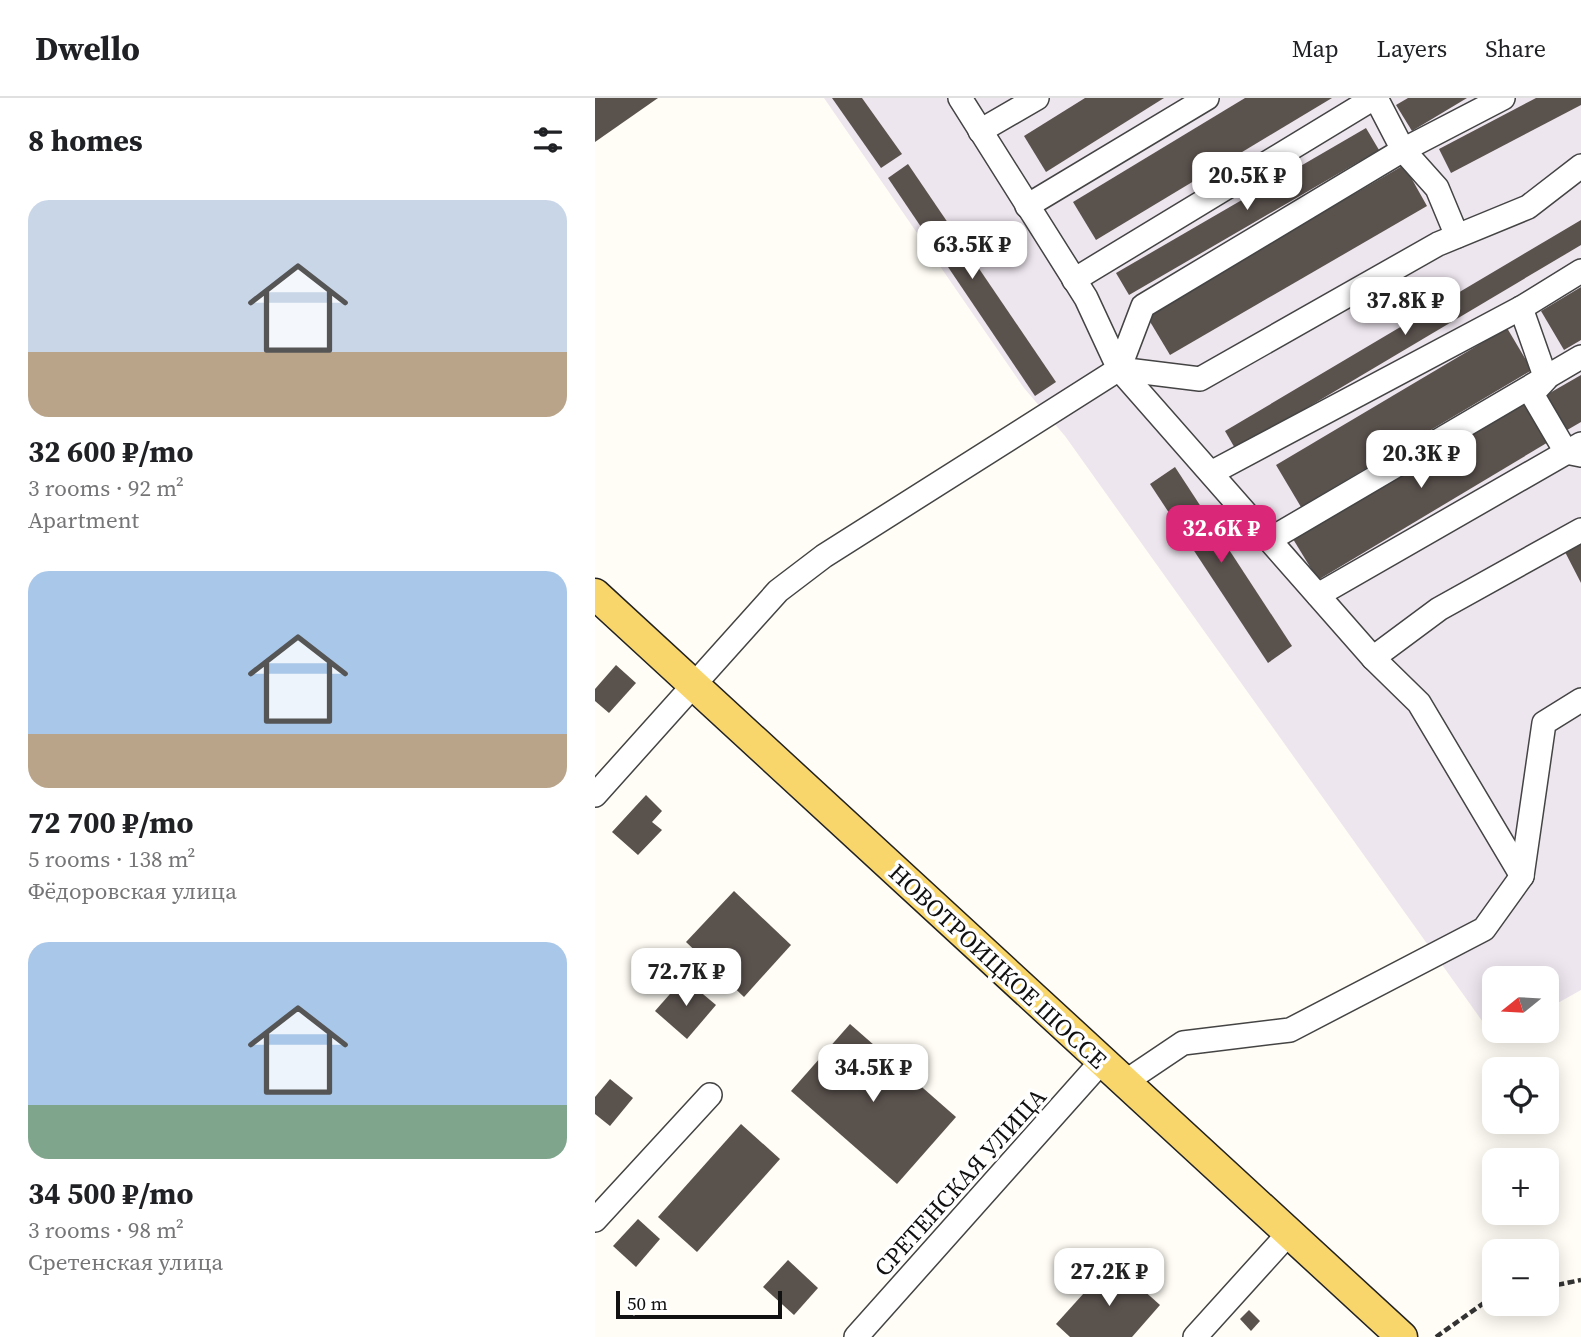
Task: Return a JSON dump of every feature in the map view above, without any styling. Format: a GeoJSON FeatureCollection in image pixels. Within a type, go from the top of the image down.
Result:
{"type":"FeatureCollection","features":[{"type":"Feature","properties":{"kind":"main road","name":"НОВОТРОИЦКОЕ ШОССЕ"},"geometry":{"type":"LineString","coordinates":[[595,594],[1402,1337]]}},
{"type":"Feature","properties":{"kind":"street"},"geometry":{"type":"LineString","coordinates":[[960,98],[1075,280],[1119,369],[1373,658],[1419,703],[1522,876]]}},
{"type":"Feature","properties":{"kind":"street"},"geometry":{"type":"LineString","coordinates":[[980,131],[1037,98]]}},
{"type":"Feature","properties":{"kind":"street"},"geometry":{"type":"LineString","coordinates":[[1027,206],[1207,98]]}},
{"type":"Feature","properties":{"kind":"street"},"geometry":{"type":"LineString","coordinates":[[1075,280],[1375,98],[1403,150],[1437,188],[1457,236]]}},
{"type":"Feature","properties":{"kind":"street"},"geometry":{"type":"LineString","coordinates":[[595,795],[778,591],[1119,369],[1143,306],[1403,150],[1503,98]]}},
{"type":"Feature","properties":{"kind":"street"},"geometry":{"type":"LineString","coordinates":[[1119,369],[1200,379],[1457,236],[1528,207],[1581,166]]}},
{"type":"Feature","properties":{"kind":"street"},"geometry":{"type":"LineString","coordinates":[[1211,473],[1521,308],[1581,271]]}},
{"type":"Feature","properties":{"kind":"street"},"geometry":{"type":"LineString","coordinates":[[1521,308],[1546,379]]}},
{"type":"Feature","properties":{"kind":"street"},"geometry":{"type":"LineString","coordinates":[[1269,540],[1581,357]]}},
{"type":"Feature","properties":{"kind":"street"},"geometry":{"type":"LineString","coordinates":[[1318,595],[1576,450],[1532,394],[1546,379]]}},
{"type":"Feature","properties":{"kind":"street"},"geometry":{"type":"LineString","coordinates":[[1373,658],[1439,609],[1581,530]]}},
{"type":"Feature","properties":{"kind":"street"},"geometry":{"type":"LineString","coordinates":[[1125,1082],[1182,1043],[1290,1030],[1484,929],[1522,876],[1544,723],[1581,700]]}},
{"type":"Feature","properties":{"kind":"street","name":"СРЕТЕНСКАЯ УЛИЦА"},"geometry":{"type":"LineString","coordinates":[[856,1337],[1102,1061]]}},
{"type":"Feature","properties":{"kind":"street"},"geometry":{"type":"LineString","coordinates":[[595,1220],[710,1096]]}},
{"type":"Feature","properties":{"kind":"street"},"geometry":{"type":"LineString","coordinates":[[1195,1337],[1289,1233]]}},
{"type":"Feature","properties":{"kind":"path"},"geometry":{"type":"LineString","coordinates":[[1559,1285],[1581,1280]]}},
{"type":"Feature","properties":{"kind":"path"},"geometry":{"type":"LineString","coordinates":[[1436,1337],[1482,1304]]}},
{"type":"Feature","properties":{"kind":"shaded area"},"geometry":{"type":"Polygon","coordinates":[[[824,98],[1581,98],[1581,990],[1559,1002],[1559,966],[1482,966],[1482,1021],[1065,436],[1024,388],[824,98]]]}},
{"type":"Feature","properties":{"kind":"building"},"geometry":{"type":"Polygon","coordinates":[[[595,98],[658,98],[595,142],[595,98]]]}},
{"type":"Feature","properties":{"kind":"building"},"geometry":{"type":"Polygon","coordinates":[[[832,98],[862,98],[902,154],[881,168],[832,98]]]}},
{"type":"Feature","properties":{"kind":"building"},"geometry":{"type":"Polygon","coordinates":[[[1085,98],[1164,98],[1046,172],[1024,136],[1085,98]]]}},
{"type":"Feature","properties":{"kind":"building"},"geometry":{"type":"Polygon","coordinates":[[[1245,98],[1332,98],[1096,240],[1073,202],[1245,98]]]}},
{"type":"Feature","properties":{"kind":"building"},"geometry":{"type":"Polygon","coordinates":[[[1408,98],[1467,98],[1412,131],[1396,105],[1408,98]]]}},
{"type":"Feature","properties":{"kind":"building"},"geometry":{"type":"Polygon","coordinates":[[[1536,98],[1581,98],[1581,105],[1451,173],[1439,149],[1536,98]]]}},
{"type":"Feature","properties":{"kind":"building"},"geometry":{"type":"Polygon","coordinates":[[[1366,128],[1379,150],[1129,295],[1116,273],[1366,128]]]}},
{"type":"Feature","properties":{"kind":"building"},"geometry":{"type":"Polygon","coordinates":[[[908,164],[1056,382],[1035,396],[888,178],[908,164]]]}},
{"type":"Feature","properties":{"kind":"building"},"geometry":{"type":"Polygon","coordinates":[[[1404,165],[1427,206],[1170,355],[1146,315],[1404,165]]]}},
{"type":"Feature","properties":{"kind":"building"},"geometry":{"type":"Polygon","coordinates":[[[1581,220],[1581,245],[1236,450],[1225,431],[1581,220]]]}},
{"type":"Feature","properties":{"kind":"building"},"geometry":{"type":"Polygon","coordinates":[[[1581,287],[1581,340],[1564,350],[1541,311],[1581,287]]]}},
{"type":"Feature","properties":{"kind":"building"},"geometry":{"type":"Polygon","coordinates":[[[1507,328],[1532,370],[1301,507],[1276,465],[1507,328]]]}},
{"type":"Feature","properties":{"kind":"building"},"geometry":{"type":"Polygon","coordinates":[[[1581,375],[1581,422],[1562,433],[1541,398],[1581,375]]]}},
{"type":"Feature","properties":{"kind":"building"},"geometry":{"type":"Polygon","coordinates":[[[1524,400],[1550,441],[1318,580],[1293,539],[1524,400]]]}},
{"type":"Feature","properties":{"kind":"building"},"geometry":{"type":"Polygon","coordinates":[[[1175,467],[1292,646],[1268,663],[1150,484],[1175,467]]]}},
{"type":"Feature","properties":{"kind":"building"},"geometry":{"type":"Polygon","coordinates":[[[1581,542],[1581,583],[1564,550],[1581,542]]]}},
{"type":"Feature","properties":{"kind":"building"},"geometry":{"type":"Polygon","coordinates":[[[616,665],[636,683],[609,713],[595,701],[595,689],[616,665]]]}},
{"type":"Feature","properties":{"kind":"building"},"geometry":{"type":"Polygon","coordinates":[[[646,795],[662,811],[652,822],[662,830],[638,855],[612,832],[646,795]]]}},
{"type":"Feature","properties":{"kind":"building"},"geometry":{"type":"Polygon","coordinates":[[[734,891],[791,945],[744,997],[686,942],[734,891]]]}},
{"type":"Feature","properties":{"kind":"building"},"geometry":{"type":"Polygon","coordinates":[[[684,978],[716,1005],[687,1039],[655,1011],[684,978]]]}},
{"type":"Feature","properties":{"kind":"building"},"geometry":{"type":"Polygon","coordinates":[[[850,1024],[956,1117],[897,1184],[791,1091],[850,1024]]]}},
{"type":"Feature","properties":{"kind":"building"},"geometry":{"type":"Polygon","coordinates":[[[610,1079],[633,1098],[610,1126],[595,1114],[595,1097],[610,1079]]]}},
{"type":"Feature","properties":{"kind":"building"},"geometry":{"type":"Polygon","coordinates":[[[741,1124],[780,1159],[697,1252],[658,1217],[741,1124]]]}},
{"type":"Feature","properties":{"kind":"building"},"geometry":{"type":"Polygon","coordinates":[[[638,1219],[660,1239],[636,1267],[613,1246],[638,1219]]]}},
{"type":"Feature","properties":{"kind":"building"},"geometry":{"type":"Polygon","coordinates":[[[788,1260],[818,1288],[794,1315],[763,1287],[788,1260]]]}},
{"type":"Feature","properties":{"kind":"building"},"geometry":{"type":"Polygon","coordinates":[[[1112,1262],[1160,1305],[1132,1337],[1070,1337],[1056,1324],[1112,1262]]]}},
{"type":"Feature","properties":{"kind":"building"},"geometry":{"type":"Polygon","coordinates":[[[1249,1310],[1260,1321],[1251,1331],[1240,1319],[1249,1310]]]}}]}
